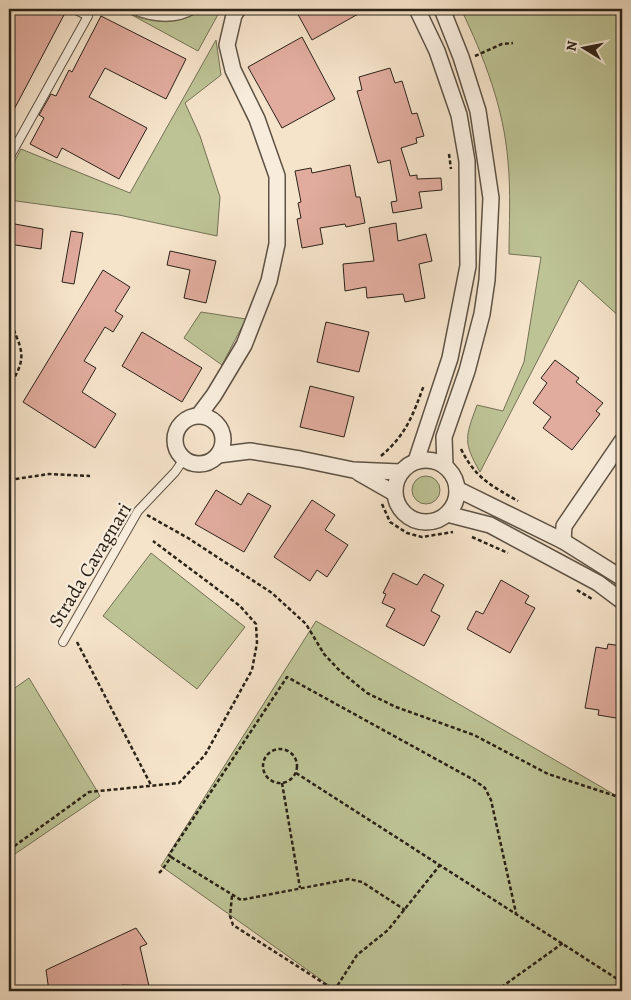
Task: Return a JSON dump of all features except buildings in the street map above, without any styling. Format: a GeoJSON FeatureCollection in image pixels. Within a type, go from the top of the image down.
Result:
{"type":"FeatureCollection","features":[{"type":"Feature","properties":{"kind":"street"},"geometry":{"type":"LineString","coordinates":[[199,415],[212,419],[217,423],[223,436],[222,449],[218,455],[213,460],[198,464],[184,459],[178,453],[176,431],[185,420],[199,415],[214,395],[244,345],[270,281],[277,244],[277,176],[257,119],[233,70],[227,45],[234,15],[238,9]]}},
{"type":"Feature","properties":{"kind":"street"},"geometry":{"type":"LineString","coordinates":[[416,461],[450,358],[468,266],[467,160],[459,115],[436,51],[417,9]]}},
{"type":"Feature","properties":{"kind":"street"},"geometry":{"type":"LineString","coordinates":[[442,9],[461,57],[478,111],[491,198],[487,280],[482,314],[467,371],[444,437],[446,466]]}},
{"type":"Feature","properties":{"kind":"street"},"geometry":{"type":"LineString","coordinates":[[223,436],[248,451]]}},
{"type":"Feature","properties":{"kind":"street"},"geometry":{"type":"LineString","coordinates":[[563,541],[564,526],[622,441]]}},
{"type":"Feature","properties":{"kind":"street"},"geometry":{"type":"LineString","coordinates":[[218,455],[248,451],[353,470],[400,472]]}},
{"type":"Feature","properties":{"kind":"street"},"geometry":{"type":"LineString","coordinates":[[426,459],[446,466],[456,481],[457,489],[456,498],[447,514],[429,522],[419,522],[402,512],[396,503],[394,493],[394,486],[400,472],[407,465],[426,459]]}},
{"type":"Feature","properties":{"kind":"street"},"geometry":{"type":"LineString","coordinates":[[353,470],[394,493]]}},
{"type":"Feature","properties":{"kind":"street"},"geometry":{"type":"LineString","coordinates":[[457,489],[563,541],[622,578]]}},
{"type":"Feature","properties":{"kind":"street"},"geometry":{"type":"LineString","coordinates":[[447,514],[490,525],[598,583],[622,601]]}},
{"type":"Feature","properties":{"kind":"lane"},"geometry":{"type":"LineString","coordinates":[[9,158],[88,16],[74,9]]}},
{"type":"Feature","properties":{"kind":"lane"},"geometry":{"type":"LineString","coordinates":[[132,9],[146,15],[162,18],[176,16],[194,9]]}},
{"type":"Feature","properties":{"kind":"lane","name":"Strada Cavagnari"},"geometry":{"type":"LineString","coordinates":[[63,642],[138,511],[175,472],[184,459]]}},
{"type":"Feature","properties":{"kind":"path"},"geometry":{"type":"LineString","coordinates":[[471,49],[474,57],[502,44],[513,44]]}},
{"type":"Feature","properties":{"kind":"path"},"geometry":{"type":"LineString","coordinates":[[448,148],[451,174]]}},
{"type":"Feature","properties":{"kind":"path"},"geometry":{"type":"LineString","coordinates":[[9,325],[12,327],[23,351],[18,372],[9,387]]}},
{"type":"Feature","properties":{"kind":"path"},"geometry":{"type":"LineString","coordinates":[[375,472],[378,458],[392,447],[405,431],[425,382]]}},
{"type":"Feature","properties":{"kind":"path"},"geometry":{"type":"LineString","coordinates":[[459,444],[468,463],[480,477],[490,486],[520,502]]}},
{"type":"Feature","properties":{"kind":"path"},"geometry":{"type":"LineString","coordinates":[[9,480],[48,474],[90,476]]}},
{"type":"Feature","properties":{"kind":"path"},"geometry":{"type":"LineString","coordinates":[[380,500],[390,522],[407,533],[422,536],[457,531]]}},
{"type":"Feature","properties":{"kind":"path"},"geometry":{"type":"LineString","coordinates":[[138,511],[182,534],[272,594],[306,624],[320,648],[334,665],[349,680],[367,693],[396,707],[474,735],[548,774],[622,798]]}},
{"type":"Feature","properties":{"kind":"path"},"geometry":{"type":"LineString","coordinates":[[468,535],[509,554]]}},
{"type":"Feature","properties":{"kind":"path"},"geometry":{"type":"LineString","coordinates":[[9,850],[89,792],[179,783],[205,755],[252,670],[257,643],[256,624],[240,606],[153,541]]}},
{"type":"Feature","properties":{"kind":"path"},"geometry":{"type":"LineString","coordinates":[[570,586],[595,600]]}},
{"type":"Feature","properties":{"kind":"path"},"geometry":{"type":"LineString","coordinates":[[615,615],[622,619]]}},
{"type":"Feature","properties":{"kind":"path"},"geometry":{"type":"LineString","coordinates":[[70,630],[151,785]]}},
{"type":"Feature","properties":{"kind":"path"},"geometry":{"type":"LineString","coordinates":[[159,873],[287,677],[482,785],[488,792],[491,800],[516,913]]}},
{"type":"Feature","properties":{"kind":"path"},"geometry":{"type":"LineString","coordinates":[[282,748],[292,753],[298,764],[296,773],[292,779],[282,784],[271,781],[264,773],[263,762],[270,752],[282,748]]}},
{"type":"Feature","properties":{"kind":"path"},"geometry":{"type":"LineString","coordinates":[[296,773],[622,982]]}},
{"type":"Feature","properties":{"kind":"path"},"geometry":{"type":"LineString","coordinates":[[282,784],[300,888]]}},
{"type":"Feature","properties":{"kind":"path"},"geometry":{"type":"LineString","coordinates":[[171,857],[232,896],[243,900],[346,879],[356,880],[405,910]]}},
{"type":"Feature","properties":{"kind":"path"},"geometry":{"type":"LineString","coordinates":[[232,896],[230,916],[233,925],[335,991],[358,955],[384,935],[440,865]]}},
{"type":"Feature","properties":{"kind":"path"},"geometry":{"type":"LineString","coordinates":[[496,991],[563,943]]}},
{"type":"Feature","properties":{"kind":"green space"},"geometry":{"type":"Polygon","coordinates":[[[202,9],[221,9],[198,51],[130,14],[148,20],[167,22],[194,15],[202,9]]]}},
{"type":"Feature","properties":{"kind":"green space"},"geometry":{"type":"Polygon","coordinates":[[[461,9],[622,9],[622,319],[579,280],[480,472],[468,446],[470,425],[477,405],[503,411],[524,362],[541,257],[509,254],[510,196],[506,142],[492,83],[461,9]]]}},
{"type":"Feature","properties":{"kind":"green space"},"geometry":{"type":"Polygon","coordinates":[[[216,40],[221,75],[185,103],[200,136],[220,197],[217,236],[119,215],[9,200],[9,172],[21,149],[130,193],[216,40]]]}},
{"type":"Feature","properties":{"kind":"green space"},"geometry":{"type":"Polygon","coordinates":[[[201,312],[246,319],[222,365],[184,338],[201,312]]]}},
{"type":"Feature","properties":{"kind":"green space"},"geometry":{"type":"Polygon","coordinates":[[[426,476],[436,480],[440,490],[436,500],[426,504],[416,500],[412,490],[416,480],[426,476]]]}},
{"type":"Feature","properties":{"kind":"green space"},"geometry":{"type":"Polygon","coordinates":[[[151,553],[245,627],[197,689],[103,616],[151,553]]]}},
{"type":"Feature","properties":{"kind":"green space"},"geometry":{"type":"Polygon","coordinates":[[[316,621],[622,799],[622,991],[327,991],[330,986],[161,866],[316,621]]]}},
{"type":"Feature","properties":{"kind":"green space"},"geometry":{"type":"Polygon","coordinates":[[[29,678],[100,796],[9,858],[9,692],[29,678]]]}}]}
